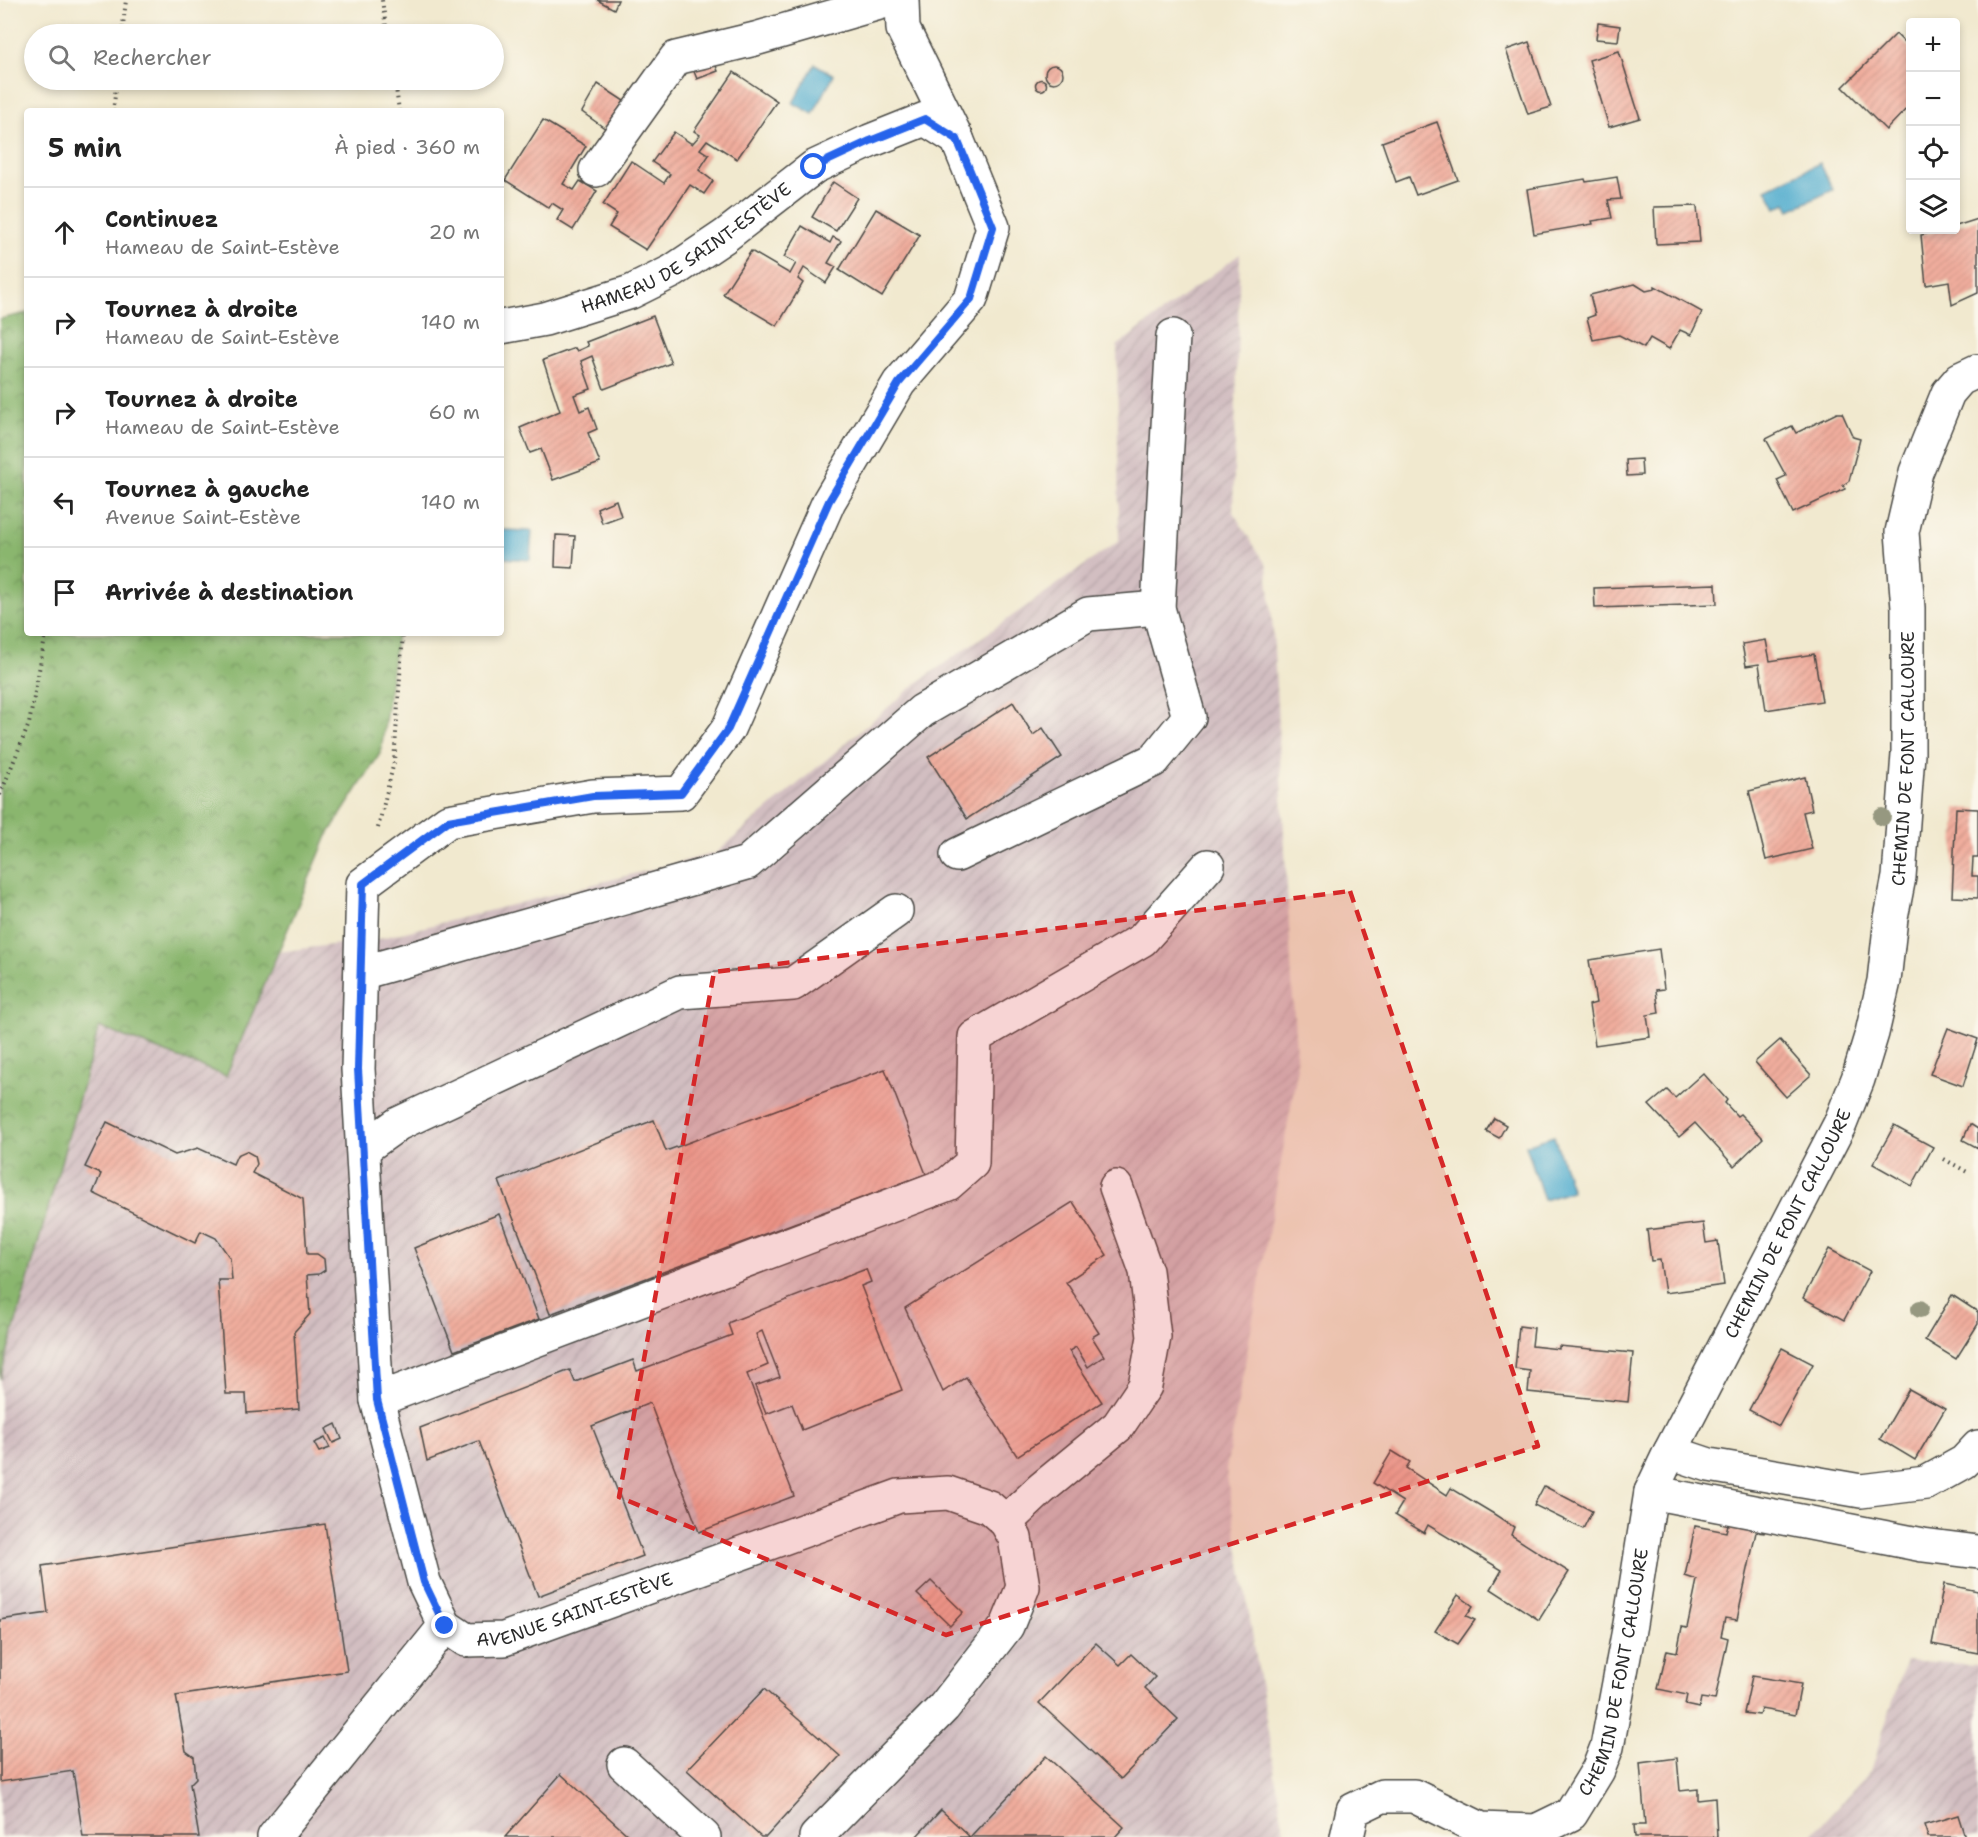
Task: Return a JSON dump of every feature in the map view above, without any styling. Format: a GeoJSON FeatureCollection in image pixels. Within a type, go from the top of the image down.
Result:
{"type":"FeatureCollection","features":[{"type":"Feature","properties":{"kind":"street"},"geometry":{"type":"LineString","coordinates":[[596,170],[676,58],[755,39],[890,0]]}},
{"type":"Feature","properties":{"kind":"street"},"geometry":{"type":"LineString","coordinates":[[274,1837],[445,1626],[424,1582],[377,1400],[358,1069],[363,884],[448,821],[593,796],[681,793],[728,729],[829,501],[899,383],[971,299],[993,227],[957,139],[903,29],[902,0]]}},
{"type":"Feature","properties":{"kind":"street","name":"HAMEAU DE SAINT-ESTÈVE"},"geometry":{"type":"LineString","coordinates":[[504,326],[545,319],[631,292],[674,271],[725,237],[814,167],[870,141],[925,119],[957,139]]}},
{"type":"Feature","properties":{"kind":"street"},"geometry":{"type":"LineString","coordinates":[[957,855],[1154,760],[1189,717],[1158,608],[1173,336]]}},
{"type":"Feature","properties":{"kind":"street","name":"CHEMIN DE FONT CALLOURE"},"geometry":{"type":"LineString","coordinates":[[1347,1837],[1353,1810],[1382,1796],[1414,1796],[1481,1829],[1536,1831],[1570,1814],[1598,1770],[1607,1747],[1651,1492],[1840,1124],[1872,1033],[1884,981],[1891,918],[1899,877],[1908,754],[1908,608],[1902,532],[1916,472],[1948,393],[1960,379],[1978,367]]}},
{"type":"Feature","properties":{"kind":"street"},"geometry":{"type":"LineString","coordinates":[[361,973],[747,863],[922,711],[1088,614],[1158,608]]}},
{"type":"Feature","properties":{"kind":"street"},"geometry":{"type":"LineString","coordinates":[[377,1400],[948,1184],[972,1163],[975,1038],[1142,940],[1208,866]]}},
{"type":"Feature","properties":{"kind":"street"},"geometry":{"type":"LineString","coordinates":[[363,1149],[398,1124],[680,992],[793,984],[896,911]]}},
{"type":"Feature","properties":{"kind":"street"},"geometry":{"type":"LineString","coordinates":[[816,1837],[944,1707],[1007,1626],[1023,1587],[1015,1538],[1006,1522],[1041,1489],[1118,1426],[1145,1386],[1154,1337],[1146,1271],[1116,1187]]}},
{"type":"Feature","properties":{"kind":"street"},"geometry":{"type":"LineString","coordinates":[[1670,1452],[1709,1465],[1861,1491],[1926,1483],[1964,1462],[1978,1447]]}},
{"type":"Feature","properties":{"kind":"street"},"geometry":{"type":"LineString","coordinates":[[1651,1492],[1923,1545],[1978,1552]]}},
{"type":"Feature","properties":{"kind":"street","name":"AVENUE SAINT-ESTÈVE"},"geometry":{"type":"LineString","coordinates":[[445,1626],[466,1640],[504,1639],[899,1496],[948,1493],[989,1508],[1006,1522]]}},
{"type":"Feature","properties":{"kind":"street"},"geometry":{"type":"LineString","coordinates":[[624,1764],[704,1837]]}},
{"type":"Feature","properties":{"kind":"path"},"geometry":{"type":"LineString","coordinates":[[123,24],[126,0]]}},
{"type":"Feature","properties":{"kind":"path"},"geometry":{"type":"LineString","coordinates":[[382,0],[386,24]]}},
{"type":"Feature","properties":{"kind":"path"},"geometry":{"type":"LineString","coordinates":[[113,108],[116,90]]}},
{"type":"Feature","properties":{"kind":"path"},"geometry":{"type":"LineString","coordinates":[[396,90],[399,108]]}},
{"type":"Feature","properties":{"kind":"path"},"geometry":{"type":"LineString","coordinates":[[0,795],[29,724],[45,636]]}},
{"type":"Feature","properties":{"kind":"path"},"geometry":{"type":"LineString","coordinates":[[378,830],[394,762],[403,636]]}},
{"type":"Feature","properties":{"kind":"path"},"geometry":{"type":"LineString","coordinates":[[1944,1159],[1969,1173]]}},
{"type":"Feature","properties":{"kind":"highlighted area"},"geometry":{"type":"Polygon","coordinates":[[[1350,891],[1538,1446],[946,1635],[619,1497],[714,972],[1350,891]]]}},
{"type":"Feature","properties":{"kind":"shaded area"},"geometry":{"type":"Polygon","coordinates":[[[1240,254],[1233,512],[1267,566],[1273,630],[1297,1072],[1226,1470],[1285,1837],[0,1837],[0,1379],[99,1027],[226,1076],[278,952],[378,939],[716,853],[918,682],[1119,541],[1117,346],[1240,254]]]}},
{"type":"Feature","properties":{"kind":"shaded area"},"geometry":{"type":"Polygon","coordinates":[[[1906,1660],[1978,1665],[1978,1837],[1810,1837],[1870,1772],[1906,1660]]]}},
{"type":"Feature","properties":{"kind":"green space"},"geometry":{"type":"Polygon","coordinates":[[[24,314],[24,636],[397,636],[381,752],[327,836],[226,1076],[99,1027],[0,1379],[0,319],[24,314]]]}},
{"type":"Feature","properties":{"kind":"water"},"geometry":{"type":"Polygon","coordinates":[[[815,64],[834,75],[813,114],[793,103],[815,64]]]}},
{"type":"Feature","properties":{"kind":"water"},"geometry":{"type":"Polygon","coordinates":[[[1820,163],[1833,190],[1790,210],[1786,203],[1776,208],[1766,189],[1820,163]]]}},
{"type":"Feature","properties":{"kind":"water"},"geometry":{"type":"Polygon","coordinates":[[[504,530],[532,531],[530,560],[504,558],[504,530]]]}},
{"type":"Feature","properties":{"kind":"water"},"geometry":{"type":"Polygon","coordinates":[[[1554,1136],[1572,1191],[1544,1200],[1526,1145],[1554,1136]]]}},
{"type":"Feature","properties":{"kind":"building"},"geometry":{"type":"Polygon","coordinates":[[[597,0],[618,0],[614,9],[597,0]]]}},
{"type":"Feature","properties":{"kind":"building"},"geometry":{"type":"Polygon","coordinates":[[[1598,23],[1620,26],[1618,41],[1596,39],[1598,23]]]}},
{"type":"Feature","properties":{"kind":"building"},"geometry":{"type":"Polygon","coordinates":[[[1896,34],[1906,44],[1906,109],[1886,130],[1843,87],[1896,34]]]}},
{"type":"Feature","properties":{"kind":"building"},"geometry":{"type":"Polygon","coordinates":[[[1529,42],[1551,107],[1528,114],[1506,50],[1529,42]]]}},
{"type":"Feature","properties":{"kind":"building"},"geometry":{"type":"Polygon","coordinates":[[[1619,51],[1640,118],[1609,127],[1589,60],[1619,51]]]}},
{"type":"Feature","properties":{"kind":"building"},"geometry":{"type":"Polygon","coordinates":[[[714,61],[718,71],[697,79],[693,69],[714,61]]]}},
{"type":"Feature","properties":{"kind":"building"},"geometry":{"type":"Polygon","coordinates":[[[1050,65],[1058,65],[1063,70],[1061,81],[1050,83],[1045,78],[1045,70],[1050,65]]]}},
{"type":"Feature","properties":{"kind":"building"},"geometry":{"type":"Polygon","coordinates":[[[734,72],[777,101],[737,159],[707,140],[700,149],[709,155],[699,170],[713,181],[704,194],[690,185],[646,250],[609,227],[617,214],[603,205],[631,161],[664,183],[670,174],[652,162],[674,132],[692,144],[700,135],[694,131],[734,72]]]}},
{"type":"Feature","properties":{"kind":"building"},"geometry":{"type":"Polygon","coordinates":[[[1041,79],[1047,85],[1041,91],[1035,85],[1041,79]]]}},
{"type":"Feature","properties":{"kind":"building"},"geometry":{"type":"Polygon","coordinates":[[[598,84],[624,101],[606,129],[582,112],[598,84]]]}},
{"type":"Feature","properties":{"kind":"building"},"geometry":{"type":"Polygon","coordinates":[[[543,120],[586,146],[563,184],[574,190],[580,181],[597,191],[573,230],[557,220],[563,210],[552,203],[549,208],[505,180],[543,120]]]}},
{"type":"Feature","properties":{"kind":"building"},"geometry":{"type":"Polygon","coordinates":[[[1437,122],[1458,180],[1416,195],[1409,177],[1396,182],[1382,142],[1437,122]]]}},
{"type":"Feature","properties":{"kind":"building"},"geometry":{"type":"Polygon","coordinates":[[[1617,177],[1621,199],[1608,200],[1612,218],[1592,221],[1593,224],[1534,234],[1527,189],[1585,179],[1586,182],[1617,177]]]}},
{"type":"Feature","properties":{"kind":"building"},"geometry":{"type":"Polygon","coordinates":[[[833,182],[857,198],[836,231],[812,217],[833,182]]]}},
{"type":"Feature","properties":{"kind":"building"},"geometry":{"type":"Polygon","coordinates":[[[1697,206],[1700,242],[1656,244],[1654,207],[1697,206]]]}},
{"type":"Feature","properties":{"kind":"building"},"geometry":{"type":"Polygon","coordinates":[[[876,209],[920,235],[882,297],[839,270],[876,209]]]}},
{"type":"Feature","properties":{"kind":"building"},"geometry":{"type":"Polygon","coordinates":[[[1978,219],[1978,293],[1952,305],[1949,281],[1926,285],[1921,235],[1960,234],[1960,225],[1978,219]]]}},
{"type":"Feature","properties":{"kind":"building"},"geometry":{"type":"Polygon","coordinates":[[[802,226],[830,243],[833,237],[841,241],[828,263],[836,267],[826,283],[804,268],[798,279],[803,283],[777,326],[723,294],[751,251],[790,274],[796,263],[784,257],[802,226]]]}},
{"type":"Feature","properties":{"kind":"building"},"geometry":{"type":"Polygon","coordinates":[[[1635,284],[1646,291],[1655,289],[1655,286],[1702,312],[1691,335],[1680,330],[1669,349],[1650,338],[1644,348],[1619,335],[1593,340],[1587,318],[1595,315],[1590,295],[1635,284]]]}},
{"type":"Feature","properties":{"kind":"building"},"geometry":{"type":"Polygon","coordinates":[[[653,316],[671,363],[604,389],[592,356],[581,361],[591,389],[574,395],[580,411],[589,407],[597,429],[588,433],[600,463],[553,480],[541,449],[530,453],[520,428],[560,411],[543,360],[575,348],[577,351],[588,346],[586,342],[653,316]]]}},
{"type":"Feature","properties":{"kind":"building"},"geometry":{"type":"Polygon","coordinates":[[[1837,413],[1842,413],[1853,437],[1860,439],[1849,481],[1843,485],[1845,489],[1793,513],[1777,480],[1786,476],[1766,439],[1792,426],[1796,433],[1837,413]]]}},
{"type":"Feature","properties":{"kind":"building"},"geometry":{"type":"Polygon","coordinates":[[[1641,459],[1642,475],[1627,476],[1626,460],[1641,459]]]}},
{"type":"Feature","properties":{"kind":"building"},"geometry":{"type":"Polygon","coordinates":[[[616,500],[621,516],[602,523],[597,508],[616,500]]]}},
{"type":"Feature","properties":{"kind":"building"},"geometry":{"type":"Polygon","coordinates":[[[556,535],[575,536],[573,568],[555,567],[556,535]]]}},
{"type":"Feature","properties":{"kind":"building"},"geometry":{"type":"Polygon","coordinates":[[[1716,584],[1717,604],[1595,608],[1594,588],[1716,584]]]}},
{"type":"Feature","properties":{"kind":"building"},"geometry":{"type":"Polygon","coordinates":[[[1766,640],[1770,661],[1814,654],[1822,701],[1766,710],[1759,664],[1746,666],[1742,644],[1766,640]]]}},
{"type":"Feature","properties":{"kind":"building"},"geometry":{"type":"Polygon","coordinates":[[[1013,702],[1033,735],[1043,728],[1062,757],[967,819],[928,757],[1013,702]]]}},
{"type":"Feature","properties":{"kind":"building"},"geometry":{"type":"Polygon","coordinates":[[[1805,777],[1812,810],[1803,812],[1812,849],[1766,860],[1749,791],[1805,777]]]}},
{"type":"Feature","properties":{"kind":"building"},"geometry":{"type":"Polygon","coordinates":[[[1956,808],[1978,809],[1978,858],[1973,858],[1972,876],[1978,876],[1978,898],[1952,897],[1956,808]]]}},
{"type":"Feature","properties":{"kind":"building"},"geometry":{"type":"Polygon","coordinates":[[[1659,949],[1664,989],[1656,990],[1659,1013],[1647,1015],[1650,1037],[1595,1045],[1589,1005],[1596,1003],[1589,960],[1659,949]]]}},
{"type":"Feature","properties":{"kind":"building"},"geometry":{"type":"Polygon","coordinates":[[[1948,1028],[1978,1039],[1963,1086],[1930,1074],[1948,1028]]]}},
{"type":"Feature","properties":{"kind":"building"},"geometry":{"type":"Polygon","coordinates":[[[1780,1040],[1811,1075],[1786,1097],[1755,1062],[1780,1040]]]}},
{"type":"Feature","properties":{"kind":"building"},"geometry":{"type":"Polygon","coordinates":[[[885,1069],[926,1174],[550,1314],[499,1181],[654,1120],[666,1151],[885,1069]]]}},
{"type":"Feature","properties":{"kind":"building"},"geometry":{"type":"Polygon","coordinates":[[[1703,1073],[1727,1100],[1725,1103],[1737,1116],[1740,1114],[1763,1138],[1734,1166],[1695,1123],[1679,1137],[1649,1105],[1667,1090],[1675,1098],[1703,1073]]]}},
{"type":"Feature","properties":{"kind":"building"},"geometry":{"type":"Polygon","coordinates":[[[1494,1118],[1506,1125],[1499,1138],[1486,1131],[1494,1118]]]}},
{"type":"Feature","properties":{"kind":"building"},"geometry":{"type":"Polygon","coordinates":[[[107,1122],[175,1155],[198,1148],[233,1164],[237,1155],[246,1151],[255,1156],[257,1164],[252,1173],[303,1199],[307,1254],[317,1254],[324,1259],[325,1270],[319,1274],[307,1275],[310,1314],[294,1332],[299,1409],[247,1413],[246,1394],[226,1394],[218,1280],[232,1280],[230,1258],[216,1238],[201,1231],[195,1243],[93,1193],[101,1174],[85,1167],[107,1122]]]}},
{"type":"Feature","properties":{"kind":"building"},"geometry":{"type":"Polygon","coordinates":[[[1970,1124],[1978,1129],[1978,1148],[1963,1140],[1970,1124]]]}},
{"type":"Feature","properties":{"kind":"building"},"geometry":{"type":"Polygon","coordinates":[[[1894,1126],[1933,1147],[1912,1186],[1873,1164],[1894,1126]]]}},
{"type":"Feature","properties":{"kind":"building"},"geometry":{"type":"Polygon","coordinates":[[[1073,1202],[1107,1255],[1066,1282],[1099,1333],[1092,1337],[1104,1356],[1088,1367],[1076,1347],[1069,1351],[1102,1402],[1017,1456],[966,1377],[943,1392],[905,1308],[1073,1202]]]}},
{"type":"Feature","properties":{"kind":"building"},"geometry":{"type":"Polygon","coordinates":[[[499,1214],[539,1319],[454,1351],[414,1248],[499,1214]]]}},
{"type":"Feature","properties":{"kind":"building"},"geometry":{"type":"Polygon","coordinates":[[[1703,1223],[1706,1243],[1718,1241],[1724,1285],[1665,1293],[1660,1260],[1651,1261],[1647,1230],[1703,1223]]]}},
{"type":"Feature","properties":{"kind":"building"},"geometry":{"type":"Polygon","coordinates":[[[1829,1249],[1870,1271],[1844,1320],[1803,1298],[1829,1249]]]}},
{"type":"Feature","properties":{"kind":"building"},"geometry":{"type":"Polygon","coordinates":[[[866,1269],[871,1282],[861,1286],[902,1390],[802,1430],[792,1404],[766,1414],[755,1386],[780,1377],[762,1331],[756,1334],[768,1365],[747,1374],[794,1496],[699,1532],[650,1403],[592,1426],[643,1556],[538,1596],[479,1441],[427,1461],[420,1428],[570,1370],[575,1382],[633,1360],[637,1371],[732,1335],[728,1324],[730,1322],[866,1269]]]}},
{"type":"Feature","properties":{"kind":"building"},"geometry":{"type":"Polygon","coordinates":[[[1952,1295],[1978,1312],[1978,1324],[1956,1359],[1925,1340],[1952,1295]]]}},
{"type":"Feature","properties":{"kind":"building"},"geometry":{"type":"Polygon","coordinates":[[[1519,1326],[1534,1328],[1532,1346],[1559,1349],[1559,1346],[1633,1353],[1628,1402],[1528,1392],[1530,1371],[1515,1369],[1519,1326]]]}},
{"type":"Feature","properties":{"kind":"building"},"geometry":{"type":"Polygon","coordinates":[[[1782,1348],[1813,1364],[1779,1426],[1749,1410],[1782,1348]]]}},
{"type":"Feature","properties":{"kind":"building"},"geometry":{"type":"Polygon","coordinates":[[[1909,1389],[1945,1409],[1915,1460],[1880,1439],[1909,1389]]]}},
{"type":"Feature","properties":{"kind":"building"},"geometry":{"type":"Polygon","coordinates":[[[336,1424],[342,1439],[333,1443],[326,1429],[336,1424]]]}},
{"type":"Feature","properties":{"kind":"building"},"geometry":{"type":"Polygon","coordinates":[[[325,1438],[330,1448],[319,1452],[314,1443],[325,1438]]]}},
{"type":"Feature","properties":{"kind":"building"},"geometry":{"type":"Polygon","coordinates":[[[1392,1451],[1410,1462],[1406,1468],[1447,1495],[1451,1488],[1494,1514],[1514,1527],[1511,1535],[1569,1572],[1539,1620],[1491,1589],[1502,1570],[1428,1525],[1424,1533],[1395,1515],[1403,1502],[1373,1483],[1392,1451]]]}},
{"type":"Feature","properties":{"kind":"building"},"geometry":{"type":"Polygon","coordinates":[[[1544,1486],[1592,1511],[1583,1529],[1534,1505],[1544,1486]]]}},
{"type":"Feature","properties":{"kind":"building"},"geometry":{"type":"Polygon","coordinates":[[[1730,1517],[1766,1524],[1764,1533],[1756,1532],[1737,1620],[1725,1618],[1721,1636],[1728,1638],[1715,1700],[1701,1698],[1699,1708],[1685,1705],[1687,1695],[1658,1689],[1667,1650],[1677,1652],[1682,1627],[1687,1628],[1697,1580],[1685,1576],[1695,1526],[1726,1532],[1730,1517]]]}},
{"type":"Feature","properties":{"kind":"building"},"geometry":{"type":"Polygon","coordinates":[[[325,1524],[347,1671],[176,1696],[186,1751],[194,1757],[196,1778],[190,1784],[199,1837],[83,1837],[73,1771],[0,1782],[0,1620],[48,1613],[42,1566],[325,1524]]]}},
{"type":"Feature","properties":{"kind":"building"},"geometry":{"type":"Polygon","coordinates":[[[931,1581],[963,1612],[950,1626],[917,1594],[931,1581]]]}},
{"type":"Feature","properties":{"kind":"building"},"geometry":{"type":"Polygon","coordinates":[[[1944,1584],[1978,1591],[1978,1653],[1932,1644],[1944,1584]]]}},
{"type":"Feature","properties":{"kind":"building"},"geometry":{"type":"Polygon","coordinates":[[[1458,1595],[1473,1606],[1466,1616],[1475,1620],[1458,1644],[1435,1631],[1458,1595]]]}},
{"type":"Feature","properties":{"kind":"building"},"geometry":{"type":"Polygon","coordinates":[[[1096,1643],[1120,1665],[1131,1654],[1155,1677],[1145,1688],[1178,1719],[1121,1779],[1039,1703],[1096,1643]]]}},
{"type":"Feature","properties":{"kind":"building"},"geometry":{"type":"Polygon","coordinates":[[[1752,1676],[1801,1684],[1795,1715],[1761,1709],[1759,1715],[1744,1713],[1752,1676]]]}},
{"type":"Feature","properties":{"kind":"building"},"geometry":{"type":"Polygon","coordinates":[[[764,1689],[840,1756],[766,1837],[761,1837],[687,1770],[764,1689]]]}},
{"type":"Feature","properties":{"kind":"building"},"geometry":{"type":"Polygon","coordinates":[[[1046,1756],[1124,1827],[1115,1837],[970,1837],[1046,1756]]]}},
{"type":"Feature","properties":{"kind":"building"},"geometry":{"type":"Polygon","coordinates":[[[1677,1758],[1680,1791],[1698,1789],[1698,1800],[1715,1798],[1717,1837],[1635,1837],[1634,1825],[1645,1825],[1640,1763],[1677,1758]]]}},
{"type":"Feature","properties":{"kind":"building"},"geometry":{"type":"Polygon","coordinates":[[[561,1774],[630,1837],[505,1837],[561,1774]]]}},
{"type":"Feature","properties":{"kind":"building"},"geometry":{"type":"Polygon","coordinates":[[[941,1810],[970,1837],[916,1837],[941,1810]]]}},
{"type":"Feature","properties":{"kind":"building"},"geometry":{"type":"Polygon","coordinates":[[[1958,1815],[1965,1837],[1928,1837],[1924,1825],[1958,1815]]]}},
{"type":"Feature","properties":{"kind":"route"},"geometry":{"type":"LineString","coordinates":[[445,1626],[424,1582],[377,1400],[358,1069],[363,884],[403,852],[448,821],[593,796],[681,793],[728,729],[829,501],[899,383],[971,299],[993,227],[957,139],[925,119],[814,167]]}}]}
